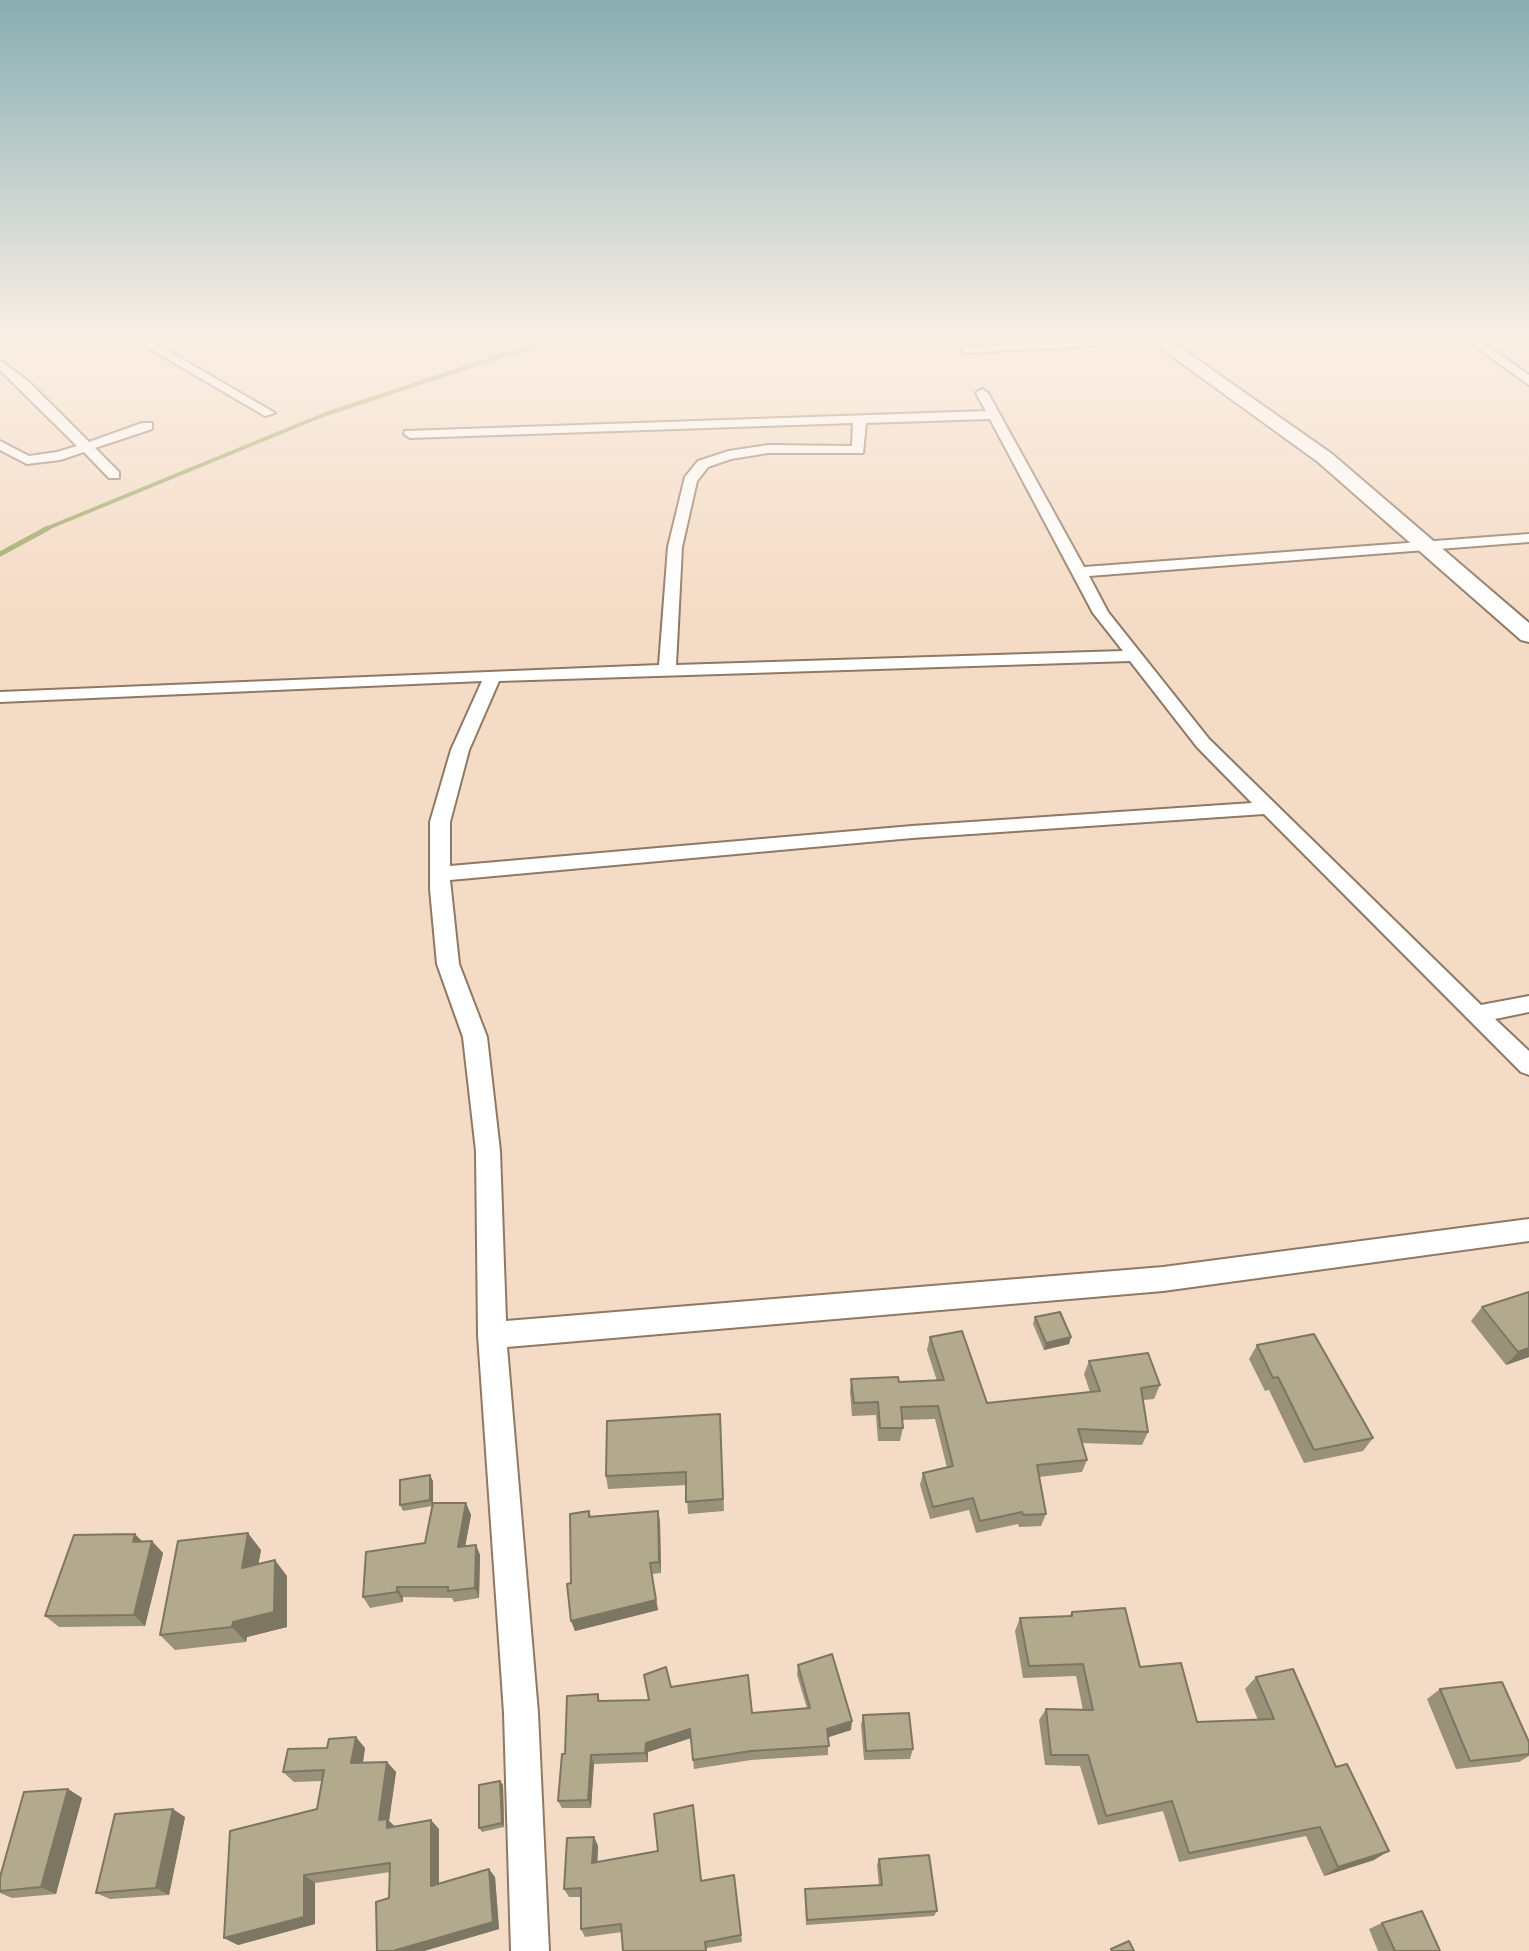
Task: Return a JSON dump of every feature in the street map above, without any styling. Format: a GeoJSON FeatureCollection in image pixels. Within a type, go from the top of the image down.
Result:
{"type":"FeatureCollection","features":[{"type":"Feature","properties":{"kind":"street"},"geometry":{"type":"LineString","coordinates":[[71,432],[114,475]]}},
{"type":"Feature","properties":{"kind":"street"},"geometry":{"type":"LineString","coordinates":[[0,445],[27,460],[60,456],[129,432]]}},
{"type":"Feature","properties":{"kind":"street"},"geometry":{"type":"LineString","coordinates":[[410,434],[469,432]]}},
{"type":"Feature","properties":{"kind":"street"},"geometry":{"type":"LineString","coordinates":[[667,670],[675,547],[690,480],[703,464],[729,455],[768,449],[858,450],[859,432]]}},
{"type":"Feature","properties":{"kind":"street"},"geometry":{"type":"LineString","coordinates":[[1002,432],[1101,613],[1203,743],[1529,1066]]}},
{"type":"Feature","properties":{"kind":"street"},"geometry":{"type":"LineString","coordinates":[[1288,432],[1325,458],[1529,635]]}},
{"type":"Feature","properties":{"kind":"street"},"geometry":{"type":"LineString","coordinates":[[1079,572],[1529,538]]}},
{"type":"Feature","properties":{"kind":"street"},"geometry":{"type":"LineString","coordinates":[[0,697],[493,676],[1135,656]]}},
{"type":"Feature","properties":{"kind":"street"},"geometry":{"type":"LineString","coordinates":[[493,676],[460,750],[440,822],[441,874],[448,964],[475,1037],[488,1151],[492,1335],[521,1713],[530,1951]]}},
{"type":"Feature","properties":{"kind":"street"},"geometry":{"type":"LineString","coordinates":[[441,874],[912,832],[1268,808]]}},
{"type":"Feature","properties":{"kind":"street"},"geometry":{"type":"LineString","coordinates":[[1476,1014],[1529,1004]]}},
{"type":"Feature","properties":{"kind":"street"},"geometry":{"type":"LineString","coordinates":[[492,1335],[1163,1279],[1529,1230]]}},
{"type":"Feature","properties":{"kind":"building"},"geometry":{"type":"Polygon","coordinates":[[[1529,1292],[1529,1348],[1518,1352],[1482,1307],[1529,1292]]]}},
{"type":"Feature","properties":{"kind":"building"},"geometry":{"type":"Polygon","coordinates":[[[1060,1312],[1071,1337],[1046,1343],[1035,1317],[1060,1312]]]}},
{"type":"Feature","properties":{"kind":"building"},"geometry":{"type":"Polygon","coordinates":[[[962,1331],[987,1403],[1100,1391],[1089,1361],[1148,1353],[1160,1385],[1141,1388],[1148,1432],[1078,1429],[1087,1460],[1037,1465],[1046,1514],[1023,1515],[1022,1512],[980,1521],[973,1498],[933,1507],[923,1473],[953,1466],[938,1406],[901,1407],[903,1428],[880,1428],[878,1402],[854,1403],[851,1379],[898,1377],[899,1382],[944,1380],[930,1337],[962,1331]]]}},
{"type":"Feature","properties":{"kind":"building"},"geometry":{"type":"Polygon","coordinates":[[[1314,1334],[1373,1438],[1314,1450],[1278,1377],[1273,1378],[1257,1345],[1314,1334]]]}},
{"type":"Feature","properties":{"kind":"building"},"geometry":{"type":"Polygon","coordinates":[[[720,1414],[723,1499],[686,1502],[686,1472],[606,1476],[607,1421],[720,1414]]]}},
{"type":"Feature","properties":{"kind":"building"},"geometry":{"type":"Polygon","coordinates":[[[430,1475],[430,1500],[400,1505],[400,1480],[430,1475]]]}},
{"type":"Feature","properties":{"kind":"building"},"geometry":{"type":"Polygon","coordinates":[[[433,1503],[466,1503],[458,1547],[476,1545],[475,1588],[448,1591],[448,1587],[397,1587],[397,1592],[363,1597],[366,1552],[425,1543],[433,1503]]]}},
{"type":"Feature","properties":{"kind":"building"},"geometry":{"type":"Polygon","coordinates":[[[589,1511],[589,1517],[658,1511],[659,1562],[650,1563],[656,1600],[571,1621],[567,1584],[571,1583],[570,1514],[589,1511]]]}},
{"type":"Feature","properties":{"kind":"building"},"geometry":{"type":"Polygon","coordinates":[[[248,1533],[242,1568],[275,1560],[274,1612],[233,1622],[232,1627],[160,1635],[178,1541],[248,1533]]]}},
{"type":"Feature","properties":{"kind":"building"},"geometry":{"type":"Polygon","coordinates":[[[135,1534],[133,1542],[152,1541],[134,1615],[45,1616],[74,1535],[135,1534]]]}},
{"type":"Feature","properties":{"kind":"building"},"geometry":{"type":"Polygon","coordinates":[[[1125,1608],[1140,1667],[1181,1663],[1197,1722],[1274,1719],[1256,1677],[1293,1669],[1336,1767],[1347,1764],[1389,1851],[1338,1867],[1320,1827],[1189,1853],[1172,1801],[1106,1816],[1088,1755],[1051,1755],[1046,1709],[1093,1710],[1083,1664],[1029,1666],[1020,1618],[1072,1616],[1072,1612],[1125,1608]]]}},
{"type":"Feature","properties":{"kind":"building"},"geometry":{"type":"Polygon","coordinates":[[[832,1654],[852,1721],[827,1729],[829,1746],[751,1751],[693,1760],[690,1729],[646,1743],[645,1753],[591,1755],[588,1800],[558,1801],[562,1754],[565,1754],[567,1696],[598,1694],[598,1701],[649,1700],[644,1675],[666,1667],[671,1687],[748,1675],[752,1713],[810,1708],[798,1665],[832,1654]]]}},
{"type":"Feature","properties":{"kind":"building"},"geometry":{"type":"Polygon","coordinates":[[[1502,1682],[1529,1742],[1529,1754],[1470,1761],[1440,1689],[1502,1682]]]}},
{"type":"Feature","properties":{"kind":"building"},"geometry":{"type":"Polygon","coordinates":[[[909,1713],[913,1749],[866,1751],[863,1715],[909,1713]]]}},
{"type":"Feature","properties":{"kind":"building"},"geometry":{"type":"Polygon","coordinates":[[[356,1737],[351,1763],[387,1762],[379,1820],[387,1819],[387,1828],[431,1820],[431,1886],[489,1869],[493,1922],[393,1951],[377,1951],[376,1902],[389,1898],[390,1863],[304,1875],[304,1917],[224,1938],[230,1831],[317,1809],[324,1770],[283,1772],[288,1749],[327,1748],[329,1739],[356,1737]]]}},
{"type":"Feature","properties":{"kind":"building"},"geometry":{"type":"Polygon","coordinates":[[[500,1781],[502,1823],[479,1828],[479,1785],[500,1781]]]}},
{"type":"Feature","properties":{"kind":"building"},"geometry":{"type":"Polygon","coordinates":[[[68,1789],[41,1887],[0,1891],[0,1877],[24,1792],[68,1789]]]}},
{"type":"Feature","properties":{"kind":"building"},"geometry":{"type":"Polygon","coordinates":[[[693,1805],[701,1881],[734,1875],[741,1935],[705,1942],[706,1951],[623,1951],[621,1924],[581,1929],[581,1888],[564,1889],[567,1838],[594,1837],[592,1863],[658,1851],[654,1814],[693,1805]]]}},
{"type":"Feature","properties":{"kind":"building"},"geometry":{"type":"Polygon","coordinates":[[[173,1809],[156,1888],[96,1893],[115,1814],[173,1809]]]}},
{"type":"Feature","properties":{"kind":"building"},"geometry":{"type":"Polygon","coordinates":[[[929,1855],[937,1911],[807,1920],[805,1889],[882,1885],[879,1859],[929,1855]]]}},
{"type":"Feature","properties":{"kind":"building"},"geometry":{"type":"Polygon","coordinates":[[[1422,1911],[1440,1951],[1395,1951],[1382,1923],[1422,1911]]]}},
{"type":"Feature","properties":{"kind":"building"},"geometry":{"type":"Polygon","coordinates":[[[1129,1941],[1134,1951],[1112,1951],[1111,1949],[1129,1941]]]}},
{"type":"Feature","properties":{"kind":"waterway"},"geometry":{"type":"LineString","coordinates":[[43,530],[281,432]]}},
{"type":"Feature","properties":{"kind":"waterway"},"geometry":{"type":"LineString","coordinates":[[0,554],[48,528]]}}]}
